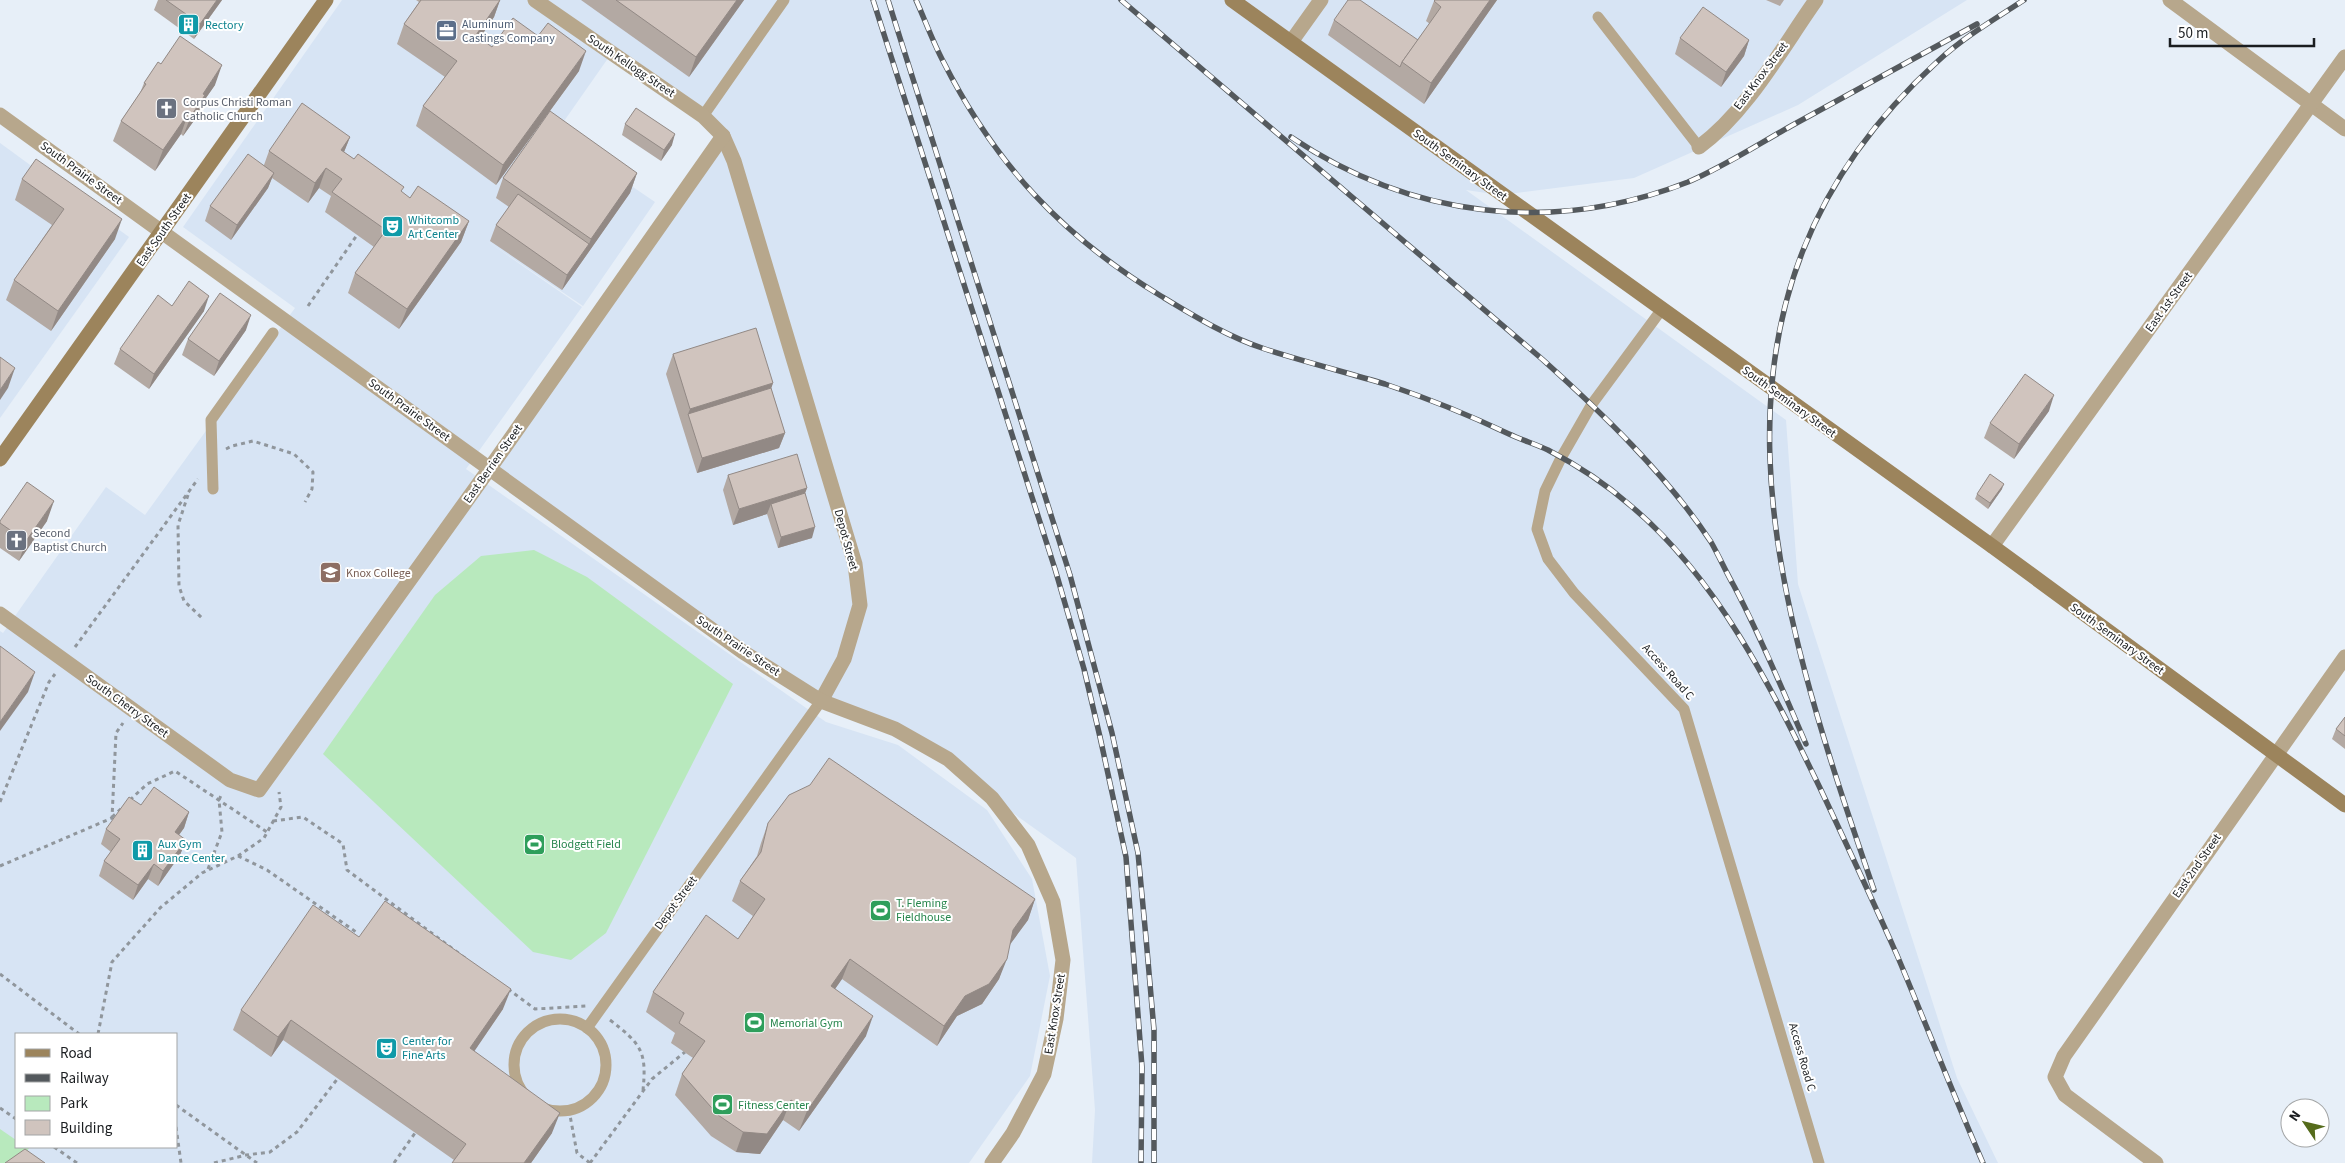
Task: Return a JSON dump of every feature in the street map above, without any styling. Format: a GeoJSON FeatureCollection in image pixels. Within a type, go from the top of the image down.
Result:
{"type":"FeatureCollection","features":[{"type":"Feature","properties":{"kind":"street","name":"East South Street"},"geometry":{"type":"LineString","coordinates":[[0,459],[326,0]]}},
{"type":"Feature","properties":{"kind":"street","name":"South Kellogg Street"},"geometry":{"type":"LineString","coordinates":[[535,0],[703,116],[723,136]]}},
{"type":"Feature","properties":{"kind":"street","name":"South Seminary Street"},"geometry":{"type":"LineString","coordinates":[[1232,0],[1992,546],[2345,805]]}},
{"type":"Feature","properties":{"kind":"street"},"geometry":{"type":"LineString","coordinates":[[1291,42],[1321,0]]}},
{"type":"Feature","properties":{"kind":"street","name":"East Knox Street"},"geometry":{"type":"LineString","coordinates":[[1698,147],[1711,138],[1749,95],[1816,0]]}},
{"type":"Feature","properties":{"kind":"street"},"geometry":{"type":"LineString","coordinates":[[2170,0],[2345,129]]}},
{"type":"Feature","properties":{"kind":"street","name":"East 1st Street"},"geometry":{"type":"LineString","coordinates":[[1992,546],[2345,57]]}},
{"type":"Feature","properties":{"kind":"street","name":"South Prairie Street"},"geometry":{"type":"LineString","coordinates":[[0,115],[742,652],[821,700]]}},
{"type":"Feature","properties":{"kind":"street","name":"East Berrien Street"},"geometry":{"type":"LineString","coordinates":[[259,790],[490,468],[723,136]]}},
{"type":"Feature","properties":{"kind":"street","name":"Depot Street"},"geometry":{"type":"LineString","coordinates":[[723,136],[734,161],[855,564],[860,606],[844,659],[821,700]]}},
{"type":"Feature","properties":{"kind":"street","name":"South Cherry Street"},"geometry":{"type":"LineString","coordinates":[[0,614],[230,780],[259,790]]}},
{"type":"Feature","properties":{"kind":"street","name":"East 2nd Street"},"geometry":{"type":"LineString","coordinates":[[2156,1163],[2065,1095],[2055,1077],[2064,1056],[2345,658]]}},
{"type":"Feature","properties":{"kind":"street","name":"East Knox Street"},"geometry":{"type":"LineString","coordinates":[[821,700],[895,729],[948,760],[992,798],[1028,845],[1053,902],[1063,960],[1056,1019],[1044,1074],[1014,1133],[992,1163]]}},
{"type":"Feature","properties":{"kind":"lane"},"geometry":{"type":"LineString","coordinates":[[703,116],[784,0]]}},
{"type":"Feature","properties":{"kind":"lane"},"geometry":{"type":"LineString","coordinates":[[1598,18],[1698,147]]}},
{"type":"Feature","properties":{"kind":"lane","name":"Access Road C"},"geometry":{"type":"LineString","coordinates":[[1662,309],[1592,404],[1561,458],[1545,491],[1537,529],[1548,559],[1574,593],[1684,708],[1819,1163]]}},
{"type":"Feature","properties":{"kind":"lane"},"geometry":{"type":"LineString","coordinates":[[214,490],[211,420],[273,333]]}},
{"type":"Feature","properties":{"kind":"lane","name":"Depot Street"},"geometry":{"type":"LineString","coordinates":[[587,1028],[821,700]]}},
{"type":"Feature","properties":{"kind":"lane"},"geometry":{"type":"LineString","coordinates":[[557,1019],[573,1021],[587,1028],[597,1037],[604,1050],[606,1064],[604,1078],[598,1091],[588,1102],[569,1110],[546,1109],[532,1102],[522,1090],[516,1076],[515,1060],[519,1045],[529,1032],[542,1024],[557,1019]]}},
{"type":"Feature","properties":{"kind":"path"},"geometry":{"type":"LineString","coordinates":[[308,306],[357,235]]}},
{"type":"Feature","properties":{"kind":"path"},"geometry":{"type":"LineString","coordinates":[[0,802],[49,682],[213,458],[232,446],[253,441],[294,454],[313,472],[312,489],[305,502]]}},
{"type":"Feature","properties":{"kind":"path"},"geometry":{"type":"LineString","coordinates":[[189,491],[178,525],[179,586],[184,601],[203,619]]}},
{"type":"Feature","properties":{"kind":"path"},"geometry":{"type":"LineString","coordinates":[[112,818],[116,733],[132,709]]}},
{"type":"Feature","properties":{"kind":"path"},"geometry":{"type":"LineString","coordinates":[[98,1033],[112,962],[160,908],[208,869],[238,856],[264,838],[281,807],[276,767]]}},
{"type":"Feature","properties":{"kind":"path"},"geometry":{"type":"LineString","coordinates":[[0,866],[112,818],[147,784],[175,771],[267,832]]}},
{"type":"Feature","properties":{"kind":"path"},"geometry":{"type":"LineString","coordinates":[[208,869],[222,832],[218,800],[230,780]]}},
{"type":"Feature","properties":{"kind":"path"},"geometry":{"type":"LineString","coordinates":[[273,821],[303,817],[343,844],[347,870],[472,963]]}},
{"type":"Feature","properties":{"kind":"path"},"geometry":{"type":"LineString","coordinates":[[238,856],[267,870],[356,932],[351,938]]}},
{"type":"Feature","properties":{"kind":"path"},"geometry":{"type":"LineString","coordinates":[[0,974],[78,1033]]}},
{"type":"Feature","properties":{"kind":"path"},"geometry":{"type":"LineString","coordinates":[[504,986],[535,1009],[586,1006],[598,1011],[639,1046],[645,1065],[643,1090]]}},
{"type":"Feature","properties":{"kind":"path"},"geometry":{"type":"LineString","coordinates":[[569,1110],[577,1153],[590,1163],[652,1079],[685,1052]]}},
{"type":"Feature","properties":{"kind":"path"},"geometry":{"type":"LineString","coordinates":[[214,1163],[246,1155],[270,1152],[297,1132],[338,1078]]}},
{"type":"Feature","properties":{"kind":"path"},"geometry":{"type":"LineString","coordinates":[[178,1106],[257,1163]]}},
{"type":"Feature","properties":{"kind":"path"},"geometry":{"type":"LineString","coordinates":[[0,1108],[15,1119]]}},
{"type":"Feature","properties":{"kind":"path"},"geometry":{"type":"LineString","coordinates":[[394,1163],[415,1133]]}},
{"type":"Feature","properties":{"kind":"path"},"geometry":{"type":"LineString","coordinates":[[178,1141],[181,1163]]}},
{"type":"Feature","properties":{"kind":"path"},"geometry":{"type":"LineString","coordinates":[[55,1148],[77,1163]]}},
{"type":"Feature","properties":{"kind":"shaded area"},"geometry":{"type":"Polygon","coordinates":[[[342,0],[1967,0],[1798,105],[1634,178],[1500,195],[1466,190],[1786,420],[1798,584],[1957,1078],[1998,1163],[1092,1163],[1095,1110],[1076,858],[992,798],[948,759],[821,701],[490,468],[723,136],[611,54],[555,134],[655,202],[583,306],[484,239],[582,307],[466,469],[826,722],[898,745],[987,810],[1032,879],[1050,976],[1030,1076],[969,1163],[0,1163],[0,631],[3,633],[106,487],[145,515],[295,308],[183,227],[342,0]]]}},
{"type":"Feature","properties":{"kind":"shaded area"},"geometry":{"type":"Polygon","coordinates":[[[0,143],[129,237],[0,418],[0,143]]]}},
{"type":"Feature","properties":{"kind":"green space","name":"Blodgett Field"},"geometry":{"type":"Polygon","coordinates":[[[534,550],[587,577],[733,684],[606,933],[571,960],[533,952],[323,754],[435,595],[481,556],[534,550]]]}},
{"type":"Feature","properties":{"kind":"green space"},"geometry":{"type":"Polygon","coordinates":[[[0,1129],[15,1139],[15,1148],[29,1148],[20,1163],[0,1163],[0,1129]]]}},
{"type":"Feature","properties":{"kind":"building"},"geometry":{"type":"Polygon","coordinates":[[[166,0],[217,0],[200,24],[166,0]]]}},
{"type":"Feature","properties":{"kind":"building"},"geometry":{"type":"Polygon","coordinates":[[[421,0],[500,0],[476,35],[492,47],[513,18],[538,36],[548,23],[586,51],[503,165],[423,106],[457,61],[404,24],[421,0]]]}},
{"type":"Feature","properties":{"kind":"building"},"geometry":{"type":"Polygon","coordinates":[[[616,0],[737,0],[696,57],[616,0]]]}},
{"type":"Feature","properties":{"kind":"building"},"geometry":{"type":"Polygon","coordinates":[[[1348,0],[1360,0],[1418,40],[1400,67],[1334,20],[1348,0]]]}},
{"type":"Feature","properties":{"kind":"building"},"geometry":{"type":"Polygon","coordinates":[[[1435,0],[1490,0],[1431,83],[1402,62],[1441,7],[1435,0]]]}},
{"type":"Feature","properties":{"kind":"building"},"geometry":{"type":"Polygon","coordinates":[[[1703,7],[1749,40],[1726,72],[1680,38],[1703,7]]]}},
{"type":"Feature","properties":{"kind":"building","name":"Corpus Christi Roman Catholic Church"},"geometry":{"type":"Polygon","coordinates":[[[180,36],[222,65],[191,116],[188,114],[163,150],[121,121],[146,84],[144,83],[158,62],[161,64],[180,36]]]}},
{"type":"Feature","properties":{"kind":"building","name":"Whitcomb Art Center"},"geometry":{"type":"Polygon","coordinates":[[[302,103],[350,137],[341,150],[354,159],[358,154],[404,187],[401,191],[410,198],[418,186],[469,221],[407,309],[355,273],[386,230],[332,192],[342,179],[326,168],[315,183],[269,151],[302,103]]]}},
{"type":"Feature","properties":{"kind":"building"},"geometry":{"type":"Polygon","coordinates":[[[636,108],[675,134],[664,150],[625,124],[636,108]]]}},
{"type":"Feature","properties":{"kind":"building"},"geometry":{"type":"Polygon","coordinates":[[[550,111],[637,173],[591,239],[503,178],[550,111]]]}},
{"type":"Feature","properties":{"kind":"building"},"geometry":{"type":"Polygon","coordinates":[[[248,154],[274,173],[237,225],[210,206],[248,154]]]}},
{"type":"Feature","properties":{"kind":"building"},"geometry":{"type":"Polygon","coordinates":[[[36,159],[122,219],[58,311],[14,280],[64,209],[22,179],[36,159]]]}},
{"type":"Feature","properties":{"kind":"building"},"geometry":{"type":"Polygon","coordinates":[[[518,194],[589,244],[567,275],[496,225],[518,194]]]}},
{"type":"Feature","properties":{"kind":"building"},"geometry":{"type":"Polygon","coordinates":[[[189,281],[209,296],[154,374],[120,349],[158,295],[172,306],[189,281]]]}},
{"type":"Feature","properties":{"kind":"building"},"geometry":{"type":"Polygon","coordinates":[[[220,293],[251,315],[219,361],[188,339],[220,293]]]}},
{"type":"Feature","properties":{"kind":"building"},"geometry":{"type":"Polygon","coordinates":[[[756,328],[773,383],[690,409],[673,354],[756,328]]]}},
{"type":"Feature","properties":{"kind":"building"},"geometry":{"type":"Polygon","coordinates":[[[0,357],[15,368],[0,390],[0,357]]]}},
{"type":"Feature","properties":{"kind":"building"},"geometry":{"type":"Polygon","coordinates":[[[2025,374],[2054,395],[2019,444],[1990,423],[2025,374]]]}},
{"type":"Feature","properties":{"kind":"building"},"geometry":{"type":"Polygon","coordinates":[[[771,388],[785,433],[702,458],[688,414],[771,388]]]}},
{"type":"Feature","properties":{"kind":"building"},"geometry":{"type":"Polygon","coordinates":[[[797,454],[807,488],[739,509],[728,475],[797,454]]]}},
{"type":"Feature","properties":{"kind":"building"},"geometry":{"type":"Polygon","coordinates":[[[1990,474],[2004,484],[1990,503],[1977,494],[1990,474]]]}},
{"type":"Feature","properties":{"kind":"building"},"geometry":{"type":"Polygon","coordinates":[[[27,482],[54,501],[26,541],[0,523],[0,521],[27,482]]]}},
{"type":"Feature","properties":{"kind":"building"},"geometry":{"type":"Polygon","coordinates":[[[805,493],[815,527],[781,537],[771,504],[805,493]]]}},
{"type":"Feature","properties":{"kind":"building"},"geometry":{"type":"Polygon","coordinates":[[[0,646],[35,672],[0,722],[0,646]]]}},
{"type":"Feature","properties":{"kind":"building"},"geometry":{"type":"Polygon","coordinates":[[[2345,717],[2345,736],[2336,729],[2345,717]]]}},
{"type":"Feature","properties":{"kind":"building"},"geometry":{"type":"Polygon","coordinates":[[[829,758],[1035,899],[1013,930],[1007,959],[989,984],[965,996],[944,1026],[850,959],[831,986],[873,1016],[807,1111],[791,1100],[767,1134],[743,1132],[718,1115],[682,1074],[705,1041],[679,1023],[684,1013],[653,992],[706,915],[738,939],[765,899],[740,881],[761,852],[768,823],[789,795],[810,785],[829,758]]]}},
{"type":"Feature","properties":{"kind":"building","name":"Aux Gym Dance Center"},"geometry":{"type":"Polygon","coordinates":[[[154,787],[189,812],[175,832],[186,840],[163,871],[154,864],[138,885],[104,861],[120,839],[106,829],[129,797],[141,805],[154,787]]]}},
{"type":"Feature","properties":{"kind":"building","name":"Center for Fine Arts"},"geometry":{"type":"Polygon","coordinates":[[[385,901],[511,989],[470,1048],[560,1113],[524,1163],[452,1163],[466,1144],[291,1020],[278,1037],[241,1010],[313,905],[359,937],[385,901]]]}},
{"type":"Feature","properties":{"kind":"building"},"geometry":{"type":"Polygon","coordinates":[[[25,1149],[45,1163],[5,1163],[25,1149]]]}},
{"type":"Feature","properties":{"kind":"railway"},"geometry":{"type":"LineString","coordinates":[[873,0],[1055,569],[1084,669],[1100,737],[1126,857],[1142,1067],[1141,1163]]}},
{"type":"Feature","properties":{"kind":"railway"},"geometry":{"type":"LineString","coordinates":[[888,0],[1070,575],[1112,733],[1138,853],[1154,1030],[1154,1163]]}},
{"type":"Feature","properties":{"kind":"railway"},"geometry":{"type":"LineString","coordinates":[[916,0],[939,54],[963,98],[985,133],[1009,165],[1034,195],[1062,222],[1125,273],[1212,326],[1251,344],[1401,389],[1548,450],[1612,490],[1662,535],[1690,567],[1740,636],[1782,712],[1820,788],[1897,955],[1983,1163]]}},
{"type":"Feature","properties":{"kind":"railway"},"geometry":{"type":"LineString","coordinates":[[1121,0],[1542,359],[1610,423],[1654,468],[1714,547],[1744,605],[1806,744]]}},
{"type":"Feature","properties":{"kind":"railway"},"geometry":{"type":"LineString","coordinates":[[1874,890],[1837,781],[1805,671],[1781,563],[1770,456],[1776,352],[1803,250],[1856,153],[1938,61],[1969,36],[2024,0]]}},
{"type":"Feature","properties":{"kind":"railway"},"geometry":{"type":"LineString","coordinates":[[1291,137],[1337,164],[1385,186],[1434,201],[1484,210],[1535,212],[1586,209],[1637,199],[1701,176],[1977,24]]}},
{"type":"Feature","properties":{"kind":"place","name":"Rectory"},"geometry":{"type":"Point","coordinates":[189,25]}},
{"type":"Feature","properties":{"kind":"place","name":"Aluminum Castings Company"},"geometry":{"type":"Point","coordinates":[446,31]}},
{"type":"Feature","properties":{"kind":"place","name":"Corpus Christi Roman Catholic Church"},"geometry":{"type":"Point","coordinates":[167,109]}},
{"type":"Feature","properties":{"kind":"place","name":"Whitcomb Art Center"},"geometry":{"type":"Point","coordinates":[392,227]}},
{"type":"Feature","properties":{"kind":"place","name":"Second Baptist Church"},"geometry":{"type":"Point","coordinates":[17,540]}},
{"type":"Feature","properties":{"kind":"place","name":"Knox College"},"geometry":{"type":"Point","coordinates":[330,573]}},
{"type":"Feature","properties":{"kind":"place","name":"Blodgett Field"},"geometry":{"type":"Point","coordinates":[535,844]}},
{"type":"Feature","properties":{"kind":"place","name":"Aux Gym Dance Center"},"geometry":{"type":"Point","coordinates":[142,851]}},
{"type":"Feature","properties":{"kind":"place","name":"T. Fleming Fieldhouse"},"geometry":{"type":"Point","coordinates":[880,910]}},
{"type":"Feature","properties":{"kind":"place","name":"Memorial Gym"},"geometry":{"type":"Point","coordinates":[754,1023]}},
{"type":"Feature","properties":{"kind":"place","name":"Center for Fine Arts"},"geometry":{"type":"Point","coordinates":[386,1048]}},
{"type":"Feature","properties":{"kind":"place","name":"Fitness Center"},"geometry":{"type":"Point","coordinates":[722,1105]}}]}
